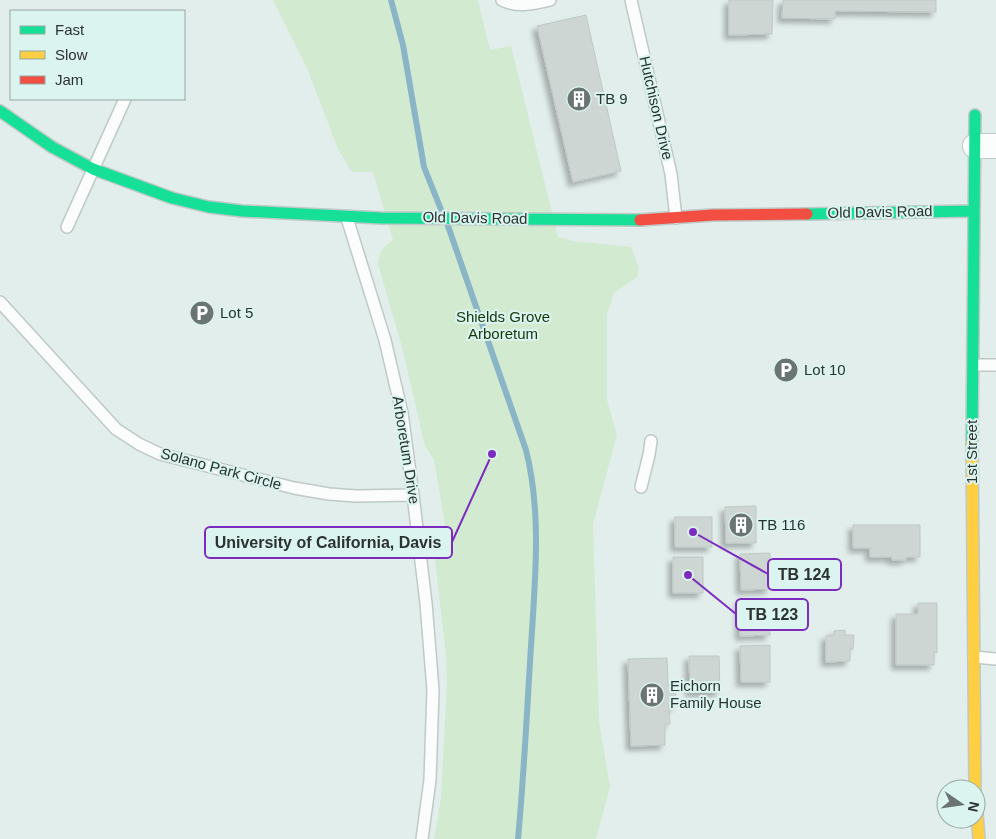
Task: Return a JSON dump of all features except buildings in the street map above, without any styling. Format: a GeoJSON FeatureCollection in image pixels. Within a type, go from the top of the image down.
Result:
{"type":"FeatureCollection","features":[{"type":"Feature","properties":{"kind":"street","name":"Old Davis Road"},"geometry":{"type":"LineString","coordinates":[[0,111],[52,147],[93,169],[172,198],[209,206],[266,213],[423,218],[637,220],[713,215],[974,211]]}},
{"type":"Feature","properties":{"kind":"street","name":"1st Street"},"geometry":{"type":"LineString","coordinates":[[975,115],[986,146],[974,211],[972,468],[976,779]]}},
{"type":"Feature","properties":{"kind":"lane"},"geometry":{"type":"LineString","coordinates":[[502,0],[525,5],[550,0]]}},
{"type":"Feature","properties":{"kind":"lane","name":"Hutchison Drive"},"geometry":{"type":"LineString","coordinates":[[631,0],[671,174],[676,218]]}},
{"type":"Feature","properties":{"kind":"lane"},"geometry":{"type":"LineString","coordinates":[[67,227],[125,100]]}},
{"type":"Feature","properties":{"kind":"lane","name":"Arboretum Drive"},"geometry":{"type":"LineString","coordinates":[[346,216],[385,340],[402,413],[413,495],[427,611],[433,690],[430,780],[422,839]]}},
{"type":"Feature","properties":{"kind":"lane","name":"Solano Park Circle"},"geometry":{"type":"LineString","coordinates":[[0,302],[116,429],[139,444],[160,454],[294,488],[328,494],[356,496],[413,495]]}},
{"type":"Feature","properties":{"kind":"lane"},"geometry":{"type":"LineString","coordinates":[[973,365],[996,365]]}},
{"type":"Feature","properties":{"kind":"lane"},"geometry":{"type":"LineString","coordinates":[[641,487],[651,441]]}},
{"type":"Feature","properties":{"kind":"lane"},"geometry":{"type":"LineString","coordinates":[[974,657],[996,659]]}},
{"type":"Feature","properties":{"kind":"green space","name":"Shields Grove Arboretum"},"geometry":{"type":"Polygon","coordinates":[[[273,0],[478,0],[490,50],[511,46],[558,237],[572,241],[631,247],[639,268],[637,277],[614,293],[607,314],[607,400],[617,435],[593,524],[599,721],[610,787],[596,839],[434,839],[441,798],[447,683],[446,654],[434,552],[438,534],[445,524],[434,460],[425,446],[402,347],[378,264],[382,250],[393,240],[373,172],[352,172],[338,149],[307,68],[273,0]]]}},
{"type":"Feature","properties":{"kind":"waterway"},"geometry":{"type":"LineString","coordinates":[[391,0],[403,45],[424,167],[442,212]]}},
{"type":"Feature","properties":{"kind":"waterway"},"geometry":{"type":"LineString","coordinates":[[448,226],[526,450],[534,498],[536,523],[535,572],[518,839]]}},
{"type":"Feature","properties":{"kind":"traffic: fast"},"geometry":{"type":"LineString","coordinates":[[0,111],[52,147],[93,169],[172,198],[209,207],[242,211],[381,218],[640,220]]}},
{"type":"Feature","properties":{"kind":"traffic: fast"},"geometry":{"type":"LineString","coordinates":[[972,442],[975,115]]}},
{"type":"Feature","properties":{"kind":"traffic: fast"},"geometry":{"type":"LineString","coordinates":[[807,214],[974,211]]}},
{"type":"Feature","properties":{"kind":"traffic: slow"},"geometry":{"type":"LineString","coordinates":[[972,442],[975,779]]}},
{"type":"Feature","properties":{"kind":"traffic: slow"},"geometry":{"type":"LineString","coordinates":[[978,829],[979,839]]}},
{"type":"Feature","properties":{"kind":"traffic: jam"},"geometry":{"type":"LineString","coordinates":[[640,220],[713,215],[807,214]]}},
{"type":"Feature","properties":{"kind":"place","name":"TB 9"},"geometry":{"type":"Point","coordinates":[579,99]}},
{"type":"Feature","properties":{"kind":"place","name":"Lot 5"},"geometry":{"type":"Point","coordinates":[202,313]}},
{"type":"Feature","properties":{"kind":"place","name":"Lot 10"},"geometry":{"type":"Point","coordinates":[786,370]}},
{"type":"Feature","properties":{"kind":"place","name":"University of California, Davis"},"geometry":{"type":"Point","coordinates":[492,454]}},
{"type":"Feature","properties":{"kind":"place","name":"TB 116"},"geometry":{"type":"Point","coordinates":[741,525]}},
{"type":"Feature","properties":{"kind":"place","name":"TB 124"},"geometry":{"type":"Point","coordinates":[693,532]}},
{"type":"Feature","properties":{"kind":"place","name":"TB 123"},"geometry":{"type":"Point","coordinates":[688,575]}},
{"type":"Feature","properties":{"kind":"place","name":"Eichorn Family House"},"geometry":{"type":"Point","coordinates":[652,695]}}]}
